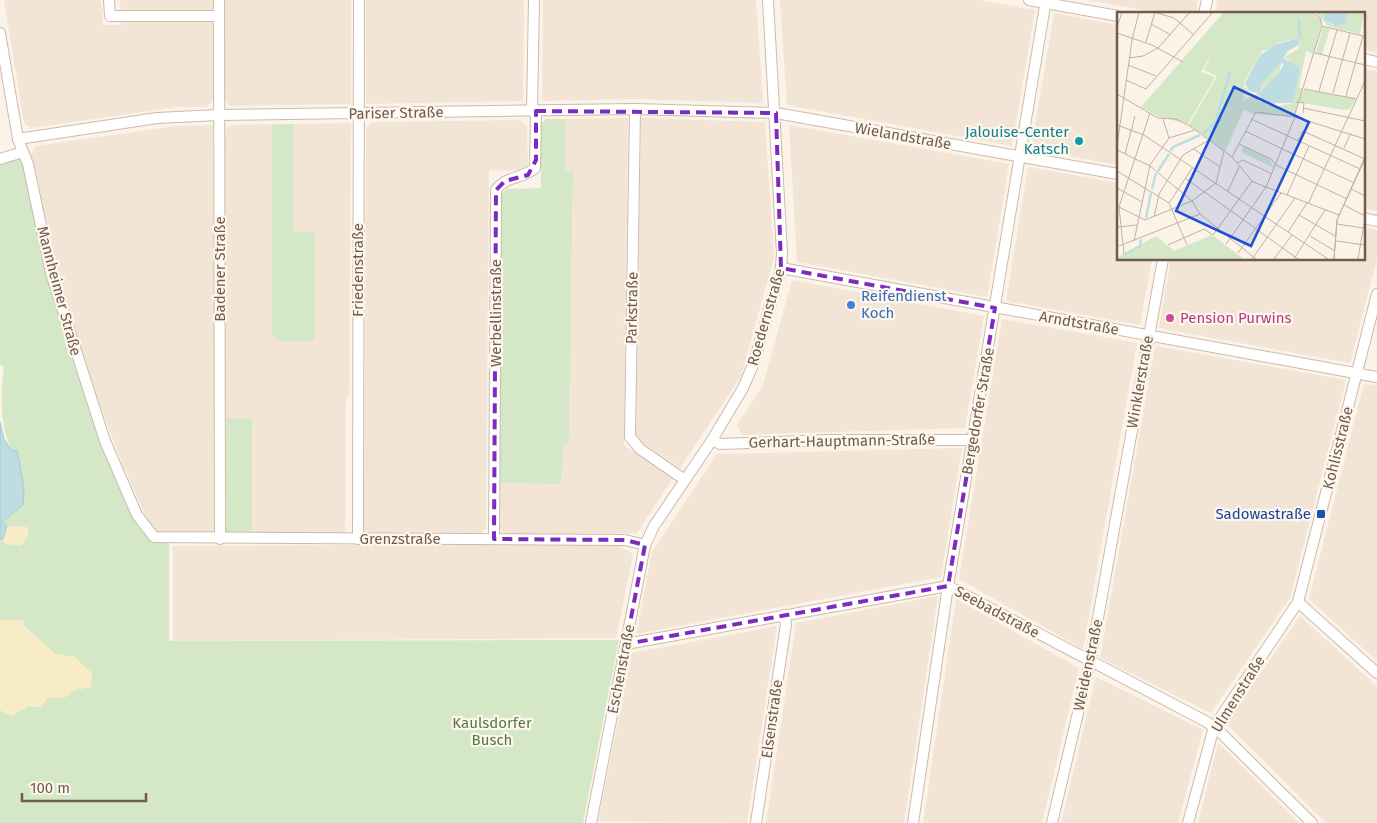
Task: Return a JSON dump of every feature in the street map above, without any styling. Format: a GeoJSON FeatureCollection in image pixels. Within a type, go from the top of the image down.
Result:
{"type":"FeatureCollection","features":[{"type":"Feature","properties":{"kind":"street"},"geometry":{"type":"LineString","coordinates":[[109,0],[110,16],[219,16]]}},
{"type":"Feature","properties":{"kind":"street","name":"Badener Straße"},"geometry":{"type":"LineString","coordinates":[[219,0],[220,539]]}},
{"type":"Feature","properties":{"kind":"street","name":"Friedenstraße"},"geometry":{"type":"LineString","coordinates":[[358,0],[358,539]]}},
{"type":"Feature","properties":{"kind":"street","name":"Werbellinstraße"},"geometry":{"type":"LineString","coordinates":[[494,539],[496,190],[505,181],[528,175],[534,168],[534,0]]}},
{"type":"Feature","properties":{"kind":"street","name":"Roedernstraße"},"geometry":{"type":"LineString","coordinates":[[660,518],[712,440],[743,388],[753,365],[780,268],[782,254],[776,113],[768,0]]}},
{"type":"Feature","properties":{"kind":"street"},"geometry":{"type":"LineString","coordinates":[[1029,0],[1117,16]]}},
{"type":"Feature","properties":{"kind":"street","name":"Bergedorfer Straße"},"geometry":{"type":"LineString","coordinates":[[913,823],[948,586],[1046,2]]}},
{"type":"Feature","properties":{"kind":"street","name":"Mannheimer Straße"},"geometry":{"type":"LineString","coordinates":[[0,33],[18,139],[28,164],[52,273],[104,441],[136,515],[154,537]]}},
{"type":"Feature","properties":{"kind":"street"},"geometry":{"type":"LineString","coordinates":[[1364,59],[1377,62]]}},
{"type":"Feature","properties":{"kind":"street","name":"Pariser Straße"},"geometry":{"type":"LineString","coordinates":[[18,139],[157,118],[219,115],[635,109],[776,113]]}},
{"type":"Feature","properties":{"kind":"street","name":"Parkstraße"},"geometry":{"type":"LineString","coordinates":[[635,109],[630,437],[640,449],[685,480]]}},
{"type":"Feature","properties":{"kind":"street","name":"Wielandstraße"},"geometry":{"type":"LineString","coordinates":[[776,113],[1117,174]]}},
{"type":"Feature","properties":{"kind":"street"},"geometry":{"type":"LineString","coordinates":[[0,159],[22,152]]}},
{"type":"Feature","properties":{"kind":"street"},"geometry":{"type":"LineString","coordinates":[[1364,218],[1377,221]]}},
{"type":"Feature","properties":{"kind":"street","name":"Winklerstraße"},"geometry":{"type":"LineString","coordinates":[[1118,505],[1163,260]]}},
{"type":"Feature","properties":{"kind":"street","name":"Arndtstraße"},"geometry":{"type":"LineString","coordinates":[[780,268],[1377,377]]}},
{"type":"Feature","properties":{"kind":"street","name":"Kohlisstraße"},"geometry":{"type":"LineString","coordinates":[[1298,602],[1377,294]]}},
{"type":"Feature","properties":{"kind":"street","name":"Gerhart-Hauptmann-Straße"},"geometry":{"type":"LineString","coordinates":[[712,440],[720,444],[842,439],[972,440]]}},
{"type":"Feature","properties":{"kind":"street","name":"Weidenstraße"},"geometry":{"type":"LineString","coordinates":[[1052,823],[1090,662],[1118,505]]}},
{"type":"Feature","properties":{"kind":"street","name":"Eschenstraße"},"geometry":{"type":"LineString","coordinates":[[591,823],[645,545],[660,518]]}},
{"type":"Feature","properties":{"kind":"street","name":"Grenzstraße"},"geometry":{"type":"LineString","coordinates":[[154,537],[220,539],[625,540],[645,545]]}},
{"type":"Feature","properties":{"kind":"street","name":"Seebadstraße"},"geometry":{"type":"LineString","coordinates":[[626,644],[948,586],[960,590],[1090,662],[1214,727],[1312,823]]}},
{"type":"Feature","properties":{"kind":"street"},"geometry":{"type":"LineString","coordinates":[[1298,602],[1377,673]]}},
{"type":"Feature","properties":{"kind":"street","name":"Ulmenstraße"},"geometry":{"type":"LineString","coordinates":[[1188,823],[1214,727],[1298,602]]}},
{"type":"Feature","properties":{"kind":"street","name":"Elsenstraße"},"geometry":{"type":"LineString","coordinates":[[756,823],[786,624],[784,615]]}},
{"type":"Feature","properties":{"kind":"highlighted area"},"geometry":{"type":"Polygon","coordinates":[[[536,111],[776,113],[781,268],[995,308],[948,586],[626,644],[645,545],[625,540],[494,539],[496,190],[505,181],[528,175],[536,160],[536,111]]]}},
{"type":"Feature","properties":{"kind":"shaded area"},"geometry":{"type":"Polygon","coordinates":[[[4,0],[101,0],[103,25],[121,25],[121,19],[213,18],[213,100],[207,107],[176,107],[31,128],[24,123],[4,0]]]}},
{"type":"Feature","properties":{"kind":"shaded area"},"geometry":{"type":"Polygon","coordinates":[[[120,0],[213,0],[213,12],[121,12],[120,0]]]}},
{"type":"Feature","properties":{"kind":"shaded area"},"geometry":{"type":"Polygon","coordinates":[[[224,0],[351,0],[351,104],[231,106],[225,101],[224,0]]]}},
{"type":"Feature","properties":{"kind":"shaded area"},"geometry":{"type":"Polygon","coordinates":[[[366,0],[524,0],[523,101],[366,104],[366,0]]]}},
{"type":"Feature","properties":{"kind":"shaded area"},"geometry":{"type":"Polygon","coordinates":[[[543,0],[756,0],[763,103],[632,99],[542,101],[543,0]]]}},
{"type":"Feature","properties":{"kind":"shaded area"},"geometry":{"type":"Polygon","coordinates":[[[780,0],[979,0],[1035,10],[1012,146],[787,105],[780,0]]]}},
{"type":"Feature","properties":{"kind":"shaded area"},"geometry":{"type":"Polygon","coordinates":[[[1087,0],[1198,0],[1196,12],[1154,12],[1087,0]]]}},
{"type":"Feature","properties":{"kind":"shaded area"},"geometry":{"type":"Polygon","coordinates":[[[1217,0],[1377,0],[1377,52],[1364,50],[1364,12],[1215,12],[1217,0]]]}},
{"type":"Feature","properties":{"kind":"shaded area"},"geometry":{"type":"Polygon","coordinates":[[[1054,13],[1117,25],[1117,165],[1031,149],[1054,13]]]}},
{"type":"Feature","properties":{"kind":"shaded area"},"geometry":{"type":"Polygon","coordinates":[[[1364,69],[1377,71],[1377,211],[1364,209],[1364,69]]]}},
{"type":"Feature","properties":{"kind":"shaded area"},"geometry":{"type":"Polygon","coordinates":[[[628,118],[624,445],[673,478],[637,533],[505,534],[499,528],[499,483],[561,484],[563,445],[569,434],[573,171],[565,170],[565,119],[628,118]]]}},
{"type":"Feature","properties":{"kind":"shaded area"},"geometry":{"type":"Polygon","coordinates":[[[641,118],[765,122],[774,258],[741,376],[680,468],[636,439],[641,118]]]}},
{"type":"Feature","properties":{"kind":"shaded area"},"geometry":{"type":"Polygon","coordinates":[[[521,120],[527,126],[528,164],[522,170],[489,171],[486,528],[481,534],[364,535],[366,129],[372,122],[521,120]]]}},
{"type":"Feature","properties":{"kind":"shaded area"},"geometry":{"type":"Polygon","coordinates":[[[351,123],[349,398],[346,397],[345,535],[226,534],[224,131],[231,125],[351,123]]]}},
{"type":"Feature","properties":{"kind":"shaded area"},"geometry":{"type":"Polygon","coordinates":[[[213,125],[215,534],[154,534],[124,468],[91,383],[56,268],[31,154],[36,146],[176,126],[213,125]]]}},
{"type":"Feature","properties":{"kind":"shaded area"},"geometry":{"type":"Polygon","coordinates":[[[789,125],[1009,164],[987,297],[797,262],[789,125]]]}},
{"type":"Feature","properties":{"kind":"shaded area"},"geometry":{"type":"Polygon","coordinates":[[[1028,167],[1117,183],[1117,260],[1152,260],[1140,325],[1006,301],[1028,167]]]}},
{"type":"Feature","properties":{"kind":"shaded area"},"geometry":{"type":"Polygon","coordinates":[[[1364,227],[1377,230],[1377,259],[1350,363],[1159,328],[1171,260],[1364,260],[1364,227]]]}},
{"type":"Feature","properties":{"kind":"shaded area"},"geometry":{"type":"Polygon","coordinates":[[[792,280],[984,316],[965,428],[742,435],[737,425],[763,385],[792,280]]]}},
{"type":"Feature","properties":{"kind":"shaded area"},"geometry":{"type":"Polygon","coordinates":[[[1002,319],[1137,343],[1083,649],[959,579],[1002,319]]]}},
{"type":"Feature","properties":{"kind":"shaded area"},"geometry":{"type":"Polygon","coordinates":[[[1155,346],[1346,380],[1290,598],[1211,713],[1100,658],[1155,346]]]}},
{"type":"Feature","properties":{"kind":"shaded area"},"geometry":{"type":"Polygon","coordinates":[[[1364,384],[1377,386],[1377,661],[1309,599],[1364,384]]]}},
{"type":"Feature","properties":{"kind":"shaded area"},"geometry":{"type":"Polygon","coordinates":[[[962,448],[941,577],[636,634],[652,552],[717,454],[962,448]]]}},
{"type":"Feature","properties":{"kind":"shaded area"},"geometry":{"type":"Polygon","coordinates":[[[617,545],[633,554],[616,638],[173,641],[173,546],[617,545]]]}},
{"type":"Feature","properties":{"kind":"shaded area"},"geometry":{"type":"Polygon","coordinates":[[[938,596],[904,823],[766,823],[796,623],[938,596]]]}},
{"type":"Feature","properties":{"kind":"shaded area"},"geometry":{"type":"Polygon","coordinates":[[[956,599],[1079,668],[1042,823],[923,823],[956,599]]]}},
{"type":"Feature","properties":{"kind":"shaded area"},"geometry":{"type":"Polygon","coordinates":[[[1300,616],[1377,686],[1377,823],[1326,823],[1226,723],[1300,616]]]}},
{"type":"Feature","properties":{"kind":"shaded area"},"geometry":{"type":"Polygon","coordinates":[[[777,626],[747,823],[598,821],[632,653],[777,626]]]}},
{"type":"Feature","properties":{"kind":"shaded area"},"geometry":{"type":"Polygon","coordinates":[[[1096,677],[1203,730],[1178,823],[1061,823],[1096,677]]]}},
{"type":"Feature","properties":{"kind":"shaded area"},"geometry":{"type":"Polygon","coordinates":[[[1218,743],[1299,823],[1198,823],[1218,743]]]}},
{"type":"Feature","properties":{"kind":"green space"},"geometry":{"type":"Polygon","coordinates":[[[546,119],[565,119],[565,170],[573,171],[569,435],[567,445],[563,445],[561,484],[499,483],[501,194],[507,189],[541,188],[540,125],[546,119]]]}},
{"type":"Feature","properties":{"kind":"green space"},"geometry":{"type":"Polygon","coordinates":[[[294,124],[294,232],[315,232],[315,341],[278,341],[272,334],[272,125],[294,124]]]}},
{"type":"Feature","properties":{"kind":"green space","name":"Kaulsdorfer Busch"},"geometry":{"type":"Polygon","coordinates":[[[22,158],[84,389],[112,471],[138,527],[149,539],[169,543],[169,641],[619,640],[583,823],[0,823],[0,710],[12,716],[28,706],[40,707],[48,698],[66,697],[74,690],[91,687],[75,657],[55,654],[24,626],[22,620],[0,620],[0,539],[3,539],[6,544],[27,527],[7,526],[2,522],[16,507],[21,489],[21,470],[17,450],[12,452],[8,441],[2,410],[4,367],[0,365],[0,165],[22,158]]]}},
{"type":"Feature","properties":{"kind":"green space"},"geometry":{"type":"Polygon","coordinates":[[[226,418],[252,419],[252,535],[226,534],[226,418]]]}},
{"type":"Feature","properties":{"kind":"sand"},"geometry":{"type":"Polygon","coordinates":[[[7,526],[27,527],[29,534],[21,546],[6,544],[3,539],[7,526]]]}},
{"type":"Feature","properties":{"kind":"sand"},"geometry":{"type":"Polygon","coordinates":[[[0,620],[23,620],[24,626],[55,654],[75,657],[92,673],[91,687],[74,690],[66,697],[48,698],[40,707],[28,706],[12,716],[0,710],[0,620]]]}},
{"type":"Feature","properties":{"kind":"water"},"geometry":{"type":"Polygon","coordinates":[[[0,422],[4,439],[12,451],[17,450],[24,488],[23,505],[2,522],[7,526],[3,539],[0,539],[0,422]]]}},
{"type":"Feature","properties":{"kind":"place","name":"Jalouise-Center Katsch"},"geometry":{"type":"Point","coordinates":[1079,141]}},
{"type":"Feature","properties":{"kind":"place","name":"Reifendienst Koch"},"geometry":{"type":"Point","coordinates":[851,305]}},
{"type":"Feature","properties":{"kind":"place","name":"Pension Purwins"},"geometry":{"type":"Point","coordinates":[1170,318]}},
{"type":"Feature","properties":{"kind":"place","name":"Sadowastraße"},"geometry":{"type":"Point","coordinates":[1321,514]}}]}
